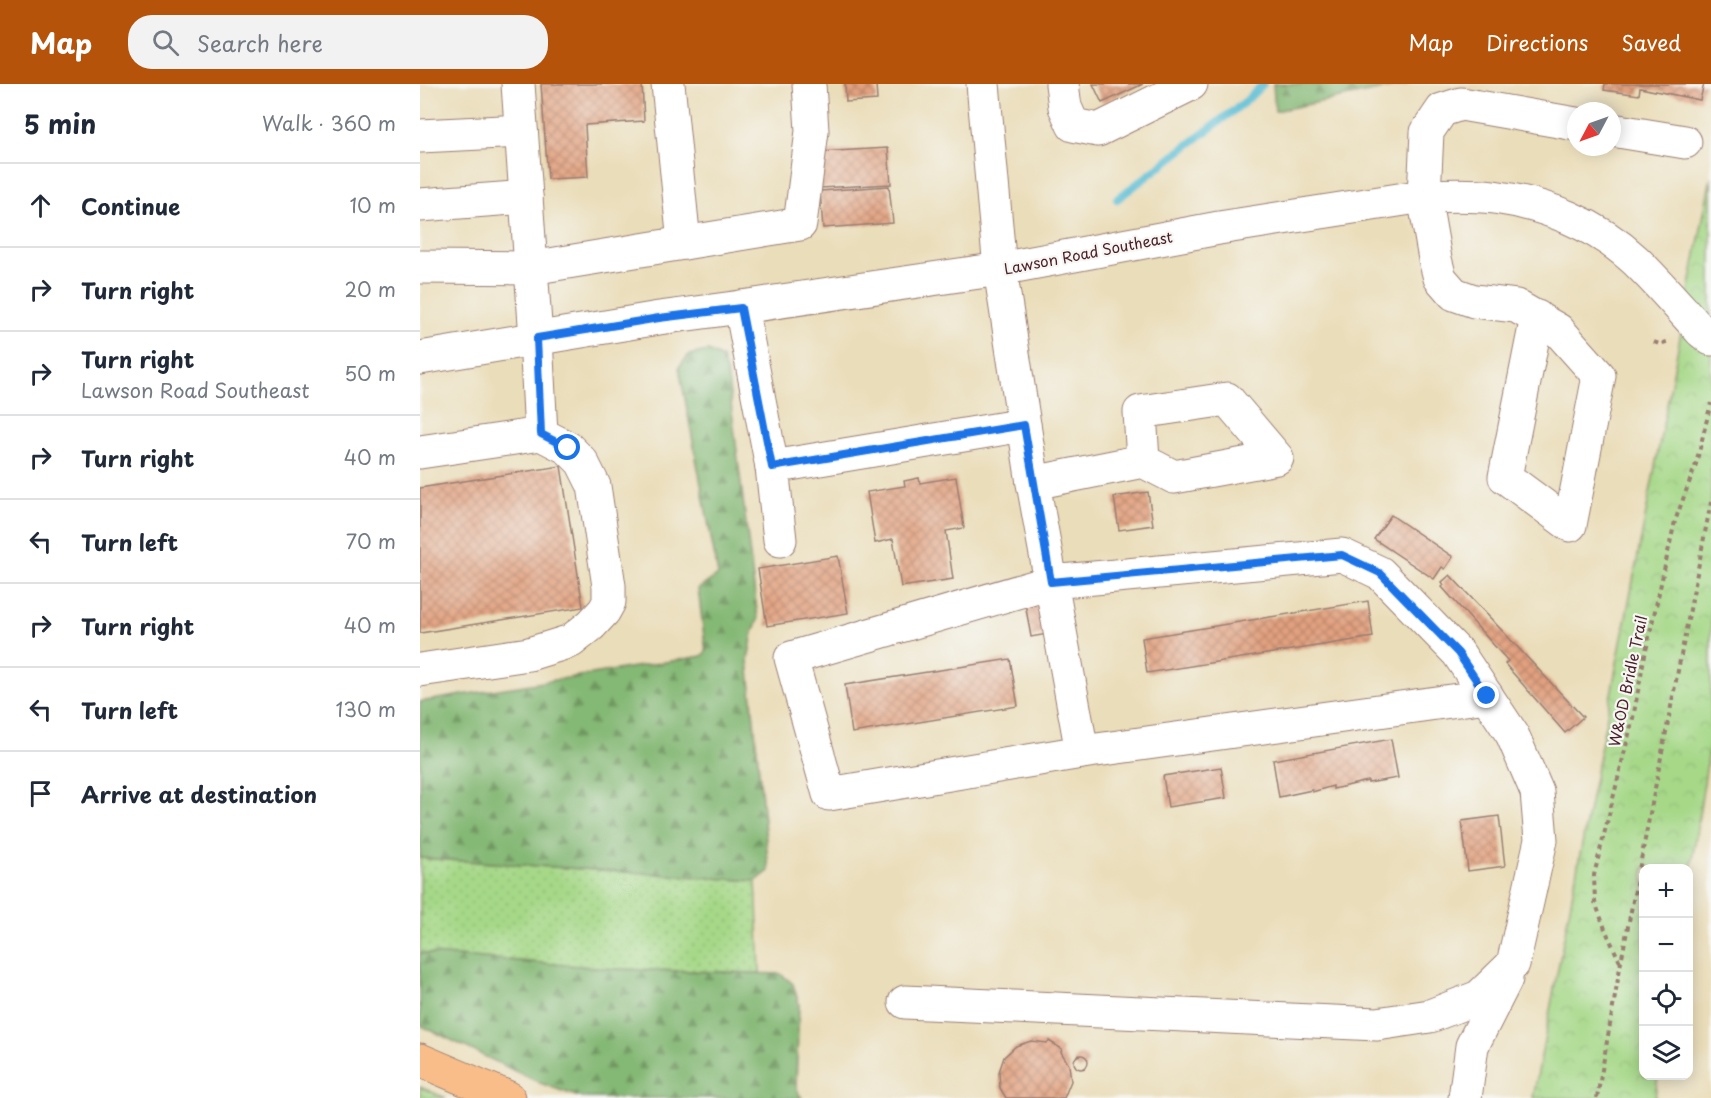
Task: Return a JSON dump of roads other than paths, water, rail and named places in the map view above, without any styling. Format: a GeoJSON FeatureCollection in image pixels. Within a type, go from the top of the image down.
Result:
{"type":"FeatureCollection","features":[{"type":"Feature","properties":{"kind":"highway"},"geometry":{"type":"LineString","coordinates":[[420,1060],[509,1098]]}},
{"type":"Feature","properties":{"kind":"street"},"geometry":{"type":"LineString","coordinates":[[518,84],[537,338],[541,434]]}},
{"type":"Feature","properties":{"kind":"street"},"geometry":{"type":"LineString","coordinates":[[668,84],[684,243]]}},
{"type":"Feature","properties":{"kind":"street"},"geometry":{"type":"LineString","coordinates":[[420,267],[531,268],[800,224],[812,131],[809,84]]}},
{"type":"Feature","properties":{"kind":"street"},"geometry":{"type":"LineString","coordinates":[[983,84],[1000,269],[1033,483],[1082,752]]}},
{"type":"Feature","properties":{"kind":"street"},"geometry":{"type":"LineString","coordinates":[[1062,84],[1065,107],[1073,125],[1098,130],[1191,84]]}},
{"type":"Feature","properties":{"kind":"street"},"geometry":{"type":"LineString","coordinates":[[1537,317],[1506,477],[1570,525],[1599,376],[1558,330],[1537,317],[1516,306],[1474,301],[1454,294],[1440,278],[1424,196],[1427,132],[1442,110],[1461,104],[1567,122]]}},
{"type":"Feature","properties":{"kind":"street"},"geometry":{"type":"LineString","coordinates":[[420,136],[521,131]]}},
{"type":"Feature","properties":{"kind":"street"},"geometry":{"type":"LineString","coordinates":[[1621,131],[1685,142]]}},
{"type":"Feature","properties":{"kind":"street","name":"Lawson Road Southeast"},"geometry":{"type":"LineString","coordinates":[[420,358],[659,318],[1000,269],[1219,228],[1424,196],[1455,195],[1493,197],[1533,205],[1568,216],[1616,245],[1635,260],[1711,339]]}},
{"type":"Feature","properties":{"kind":"street"},"geometry":{"type":"LineString","coordinates":[[420,205],[526,197]]}},
{"type":"Feature","properties":{"kind":"street"},"geometry":{"type":"LineString","coordinates":[[741,308],[772,467],[780,540]]}},
{"type":"Feature","properties":{"kind":"street"},"geometry":{"type":"LineString","coordinates":[[772,467],[1024,425]]}},
{"type":"Feature","properties":{"kind":"street"},"geometry":{"type":"LineString","coordinates":[[420,452],[541,434],[568,448],[582,462],[594,486],[609,586],[609,602],[600,617],[571,641],[530,654],[420,670]]}},
{"type":"Feature","properties":{"kind":"street"},"geometry":{"type":"LineString","coordinates":[[1033,483],[1143,461]]}},
{"type":"Feature","properties":{"kind":"street"},"geometry":{"type":"LineString","coordinates":[[1465,1098],[1472,1046],[1513,964],[1541,840],[1536,792],[1512,734],[1487,696],[1458,653],[1380,573],[1342,555],[1051,582],[791,658],[829,794],[1082,752],[1487,696]]}},
{"type":"Feature","properties":{"kind":"street"},"geometry":{"type":"LineString","coordinates":[[905,1002],[1377,1024],[1430,1016],[1479,997],[1513,964]]}},
{"type":"Feature","properties":{"kind":"waterway"},"geometry":{"type":"LineString","coordinates":[[1117,199],[1246,101],[1263,84]]}}]}
